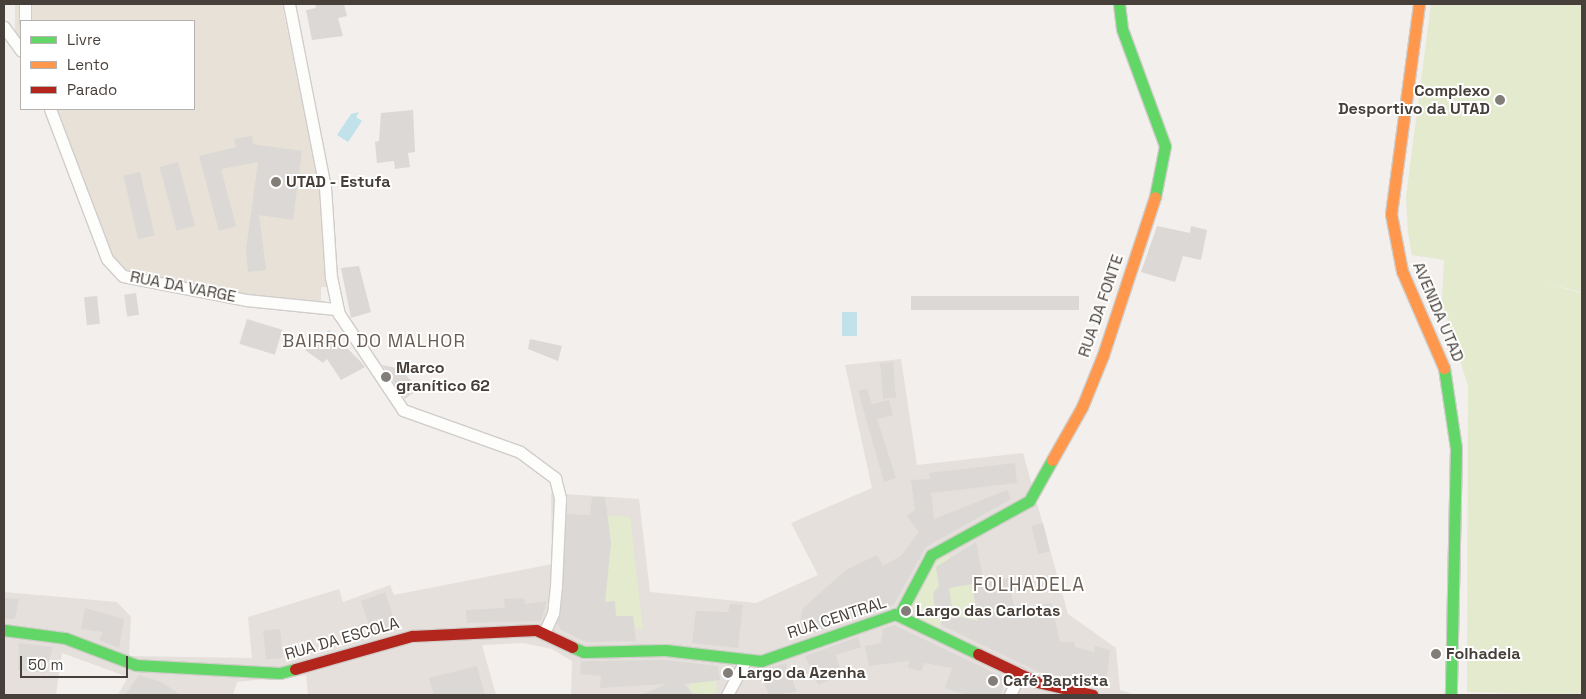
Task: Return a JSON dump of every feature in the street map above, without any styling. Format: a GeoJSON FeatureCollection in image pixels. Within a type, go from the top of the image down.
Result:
{"type":"FeatureCollection","features":[{"type":"Feature","properties":{"kind":"street"},"geometry":{"type":"LineString","coordinates":[[25,4],[25,20]]}},
{"type":"Feature","properties":{"kind":"street"},"geometry":{"type":"LineString","coordinates":[[289,4],[325,187],[336,308],[403,410],[499,443],[549,470],[560,498],[555,603],[545,631]]}},
{"type":"Feature","properties":{"kind":"street","name":"RUA DA FONTE"},"geometry":{"type":"LineString","coordinates":[[898,615],[932,555],[1029,500],[1082,407],[1103,355],[1157,190],[1165,146],[1122,30],[1119,4]]}},
{"type":"Feature","properties":{"kind":"street","name":"AVENIDA UTAD"},"geometry":{"type":"LineString","coordinates":[[1419,4],[1391,214],[1402,271],[1439,349],[1451,392],[1456,448],[1451,695]]}},
{"type":"Feature","properties":{"kind":"street"},"geometry":{"type":"LineString","coordinates":[[4,27],[20,49]]}},
{"type":"Feature","properties":{"kind":"street","name":"RUA DA VARGE"},"geometry":{"type":"LineString","coordinates":[[50,110],[108,258],[123,276],[246,300],[336,308]]}},
{"type":"Feature","properties":{"kind":"street","name":"RUA CENTRAL"},"geometry":{"type":"LineString","coordinates":[[545,631],[584,652],[665,650],[746,660],[766,660],[898,615],[1043,684],[1093,695]]}},
{"type":"Feature","properties":{"kind":"street","name":"RUA DA ESCOLA"},"geometry":{"type":"LineString","coordinates":[[4,630],[65,638],[136,665],[280,673],[412,636],[545,631]]}},
{"type":"Feature","properties":{"kind":"street"},"geometry":{"type":"LineString","coordinates":[[727,695],[746,660]]}},
{"type":"Feature","properties":{"kind":"street"},"geometry":{"type":"LineString","coordinates":[[1010,695],[1020,673]]}},
{"type":"Feature","properties":{"kind":"shaded area"},"geometry":{"type":"Polygon","coordinates":[[[15,4],[282,4],[318,180],[328,287],[321,287],[321,303],[239,296],[139,276],[115,266],[51,110],[195,110],[195,20],[20,20],[20,44],[15,35],[15,4]]]}},
{"type":"Feature","properties":{"kind":"shaded area"},"geometry":{"type":"Polygon","coordinates":[[[901,359],[917,465],[1023,453],[1068,614],[1116,648],[1120,690],[1135,695],[571,695],[572,661],[552,649],[523,643],[482,645],[496,695],[308,695],[306,675],[237,682],[233,695],[118,695],[128,677],[62,653],[56,695],[4,694],[4,592],[117,602],[131,617],[129,656],[252,658],[248,617],[339,589],[343,602],[390,585],[394,595],[552,564],[551,493],[639,499],[650,592],[756,603],[818,575],[791,523],[872,488],[845,365],[901,359]]]}},
{"type":"Feature","properties":{"kind":"green space"},"geometry":{"type":"Polygon","coordinates":[[[1431,4],[1582,4],[1582,292],[1543,283],[1582,293],[1582,695],[1467,692],[1468,386],[1442,302],[1444,260],[1412,255],[1408,233],[1406,197],[1431,4]]]}},
{"type":"Feature","properties":{"kind":"green space"},"geometry":{"type":"Polygon","coordinates":[[[604,515],[630,517],[643,630],[635,628],[633,616],[616,616],[605,602],[604,515]]]}},
{"type":"Feature","properties":{"kind":"green space"},"geometry":{"type":"Polygon","coordinates":[[[949,553],[954,587],[972,584],[978,621],[944,613],[939,630],[921,619],[912,605],[936,562],[949,553]]]}},
{"type":"Feature","properties":{"kind":"green space"},"geometry":{"type":"Polygon","coordinates":[[[716,680],[717,692],[711,695],[690,692],[689,683],[716,680]]]}},
{"type":"Feature","properties":{"kind":"water"},"geometry":{"type":"Polygon","coordinates":[[[359,112],[356,117],[362,121],[348,142],[337,135],[351,114],[359,112]]]}},
{"type":"Feature","properties":{"kind":"water"},"geometry":{"type":"Polygon","coordinates":[[[842,312],[857,312],[857,336],[842,336],[842,312]]]}},
{"type":"Feature","properties":{"kind":"building"},"geometry":{"type":"Polygon","coordinates":[[[315,4],[344,4],[347,16],[338,18],[343,36],[312,40],[306,10],[316,8],[315,4]]]}},
{"type":"Feature","properties":{"kind":"building"},"geometry":{"type":"Polygon","coordinates":[[[413,110],[415,152],[408,153],[410,167],[395,169],[394,161],[377,163],[375,142],[379,141],[381,113],[413,110]]]}},
{"type":"Feature","properties":{"kind":"building"},"geometry":{"type":"Polygon","coordinates":[[[252,136],[253,144],[302,151],[293,220],[259,215],[266,270],[248,272],[246,250],[258,162],[221,169],[236,226],[219,231],[199,156],[236,147],[234,139],[252,136]]]}},
{"type":"Feature","properties":{"kind":"building"},"geometry":{"type":"Polygon","coordinates":[[[178,162],[195,226],[177,231],[160,167],[178,162]]]}},
{"type":"Feature","properties":{"kind":"building"},"geometry":{"type":"Polygon","coordinates":[[[140,172],[155,235],[138,239],[123,176],[140,172]]]}},
{"type":"Feature","properties":{"kind":"building"},"geometry":{"type":"Polygon","coordinates":[[[1157,226],[1190,233],[1191,226],[1207,230],[1201,260],[1183,256],[1175,282],[1141,272],[1157,226]]]}},
{"type":"Feature","properties":{"kind":"building"},"geometry":{"type":"Polygon","coordinates":[[[359,266],[371,312],[351,318],[341,268],[359,266]]]}},
{"type":"Feature","properties":{"kind":"building"},"geometry":{"type":"Polygon","coordinates":[[[136,293],[139,315],[127,316],[124,295],[136,293]]]}},
{"type":"Feature","properties":{"kind":"building"},"geometry":{"type":"Polygon","coordinates":[[[97,296],[100,324],[87,325],[84,297],[97,296]]]}},
{"type":"Feature","properties":{"kind":"building"},"geometry":{"type":"Polygon","coordinates":[[[911,296],[1079,296],[1079,310],[911,310],[911,296]]]}},
{"type":"Feature","properties":{"kind":"building"},"geometry":{"type":"Polygon","coordinates":[[[247,319],[282,330],[275,355],[239,344],[247,319]]]}},
{"type":"Feature","properties":{"kind":"building"},"geometry":{"type":"Polygon","coordinates":[[[329,330],[365,367],[341,380],[327,359],[323,363],[305,350],[329,330]]]}},
{"type":"Feature","properties":{"kind":"building"},"geometry":{"type":"Polygon","coordinates":[[[530,339],[562,346],[558,361],[528,349],[530,339]]]}},
{"type":"Feature","properties":{"kind":"building"},"geometry":{"type":"Polygon","coordinates":[[[893,362],[896,398],[883,399],[880,363],[893,362]]]}},
{"type":"Feature","properties":{"kind":"building"},"geometry":{"type":"Polygon","coordinates":[[[382,365],[401,369],[413,383],[409,387],[414,392],[405,399],[382,365]]]}},
{"type":"Feature","properties":{"kind":"building"},"geometry":{"type":"Polygon","coordinates":[[[867,389],[872,404],[889,400],[893,415],[877,419],[896,478],[884,482],[858,391],[867,389]]]}},
{"type":"Feature","properties":{"kind":"building"},"geometry":{"type":"Polygon","coordinates":[[[1015,463],[1017,483],[931,493],[934,519],[1007,490],[1011,499],[926,547],[894,604],[799,637],[802,609],[846,570],[877,555],[883,566],[901,556],[919,532],[907,516],[915,510],[911,480],[930,479],[929,473],[1015,463]]]}},
{"type":"Feature","properties":{"kind":"building"},"geometry":{"type":"Polygon","coordinates":[[[592,497],[605,497],[611,543],[605,602],[615,601],[616,616],[633,616],[636,641],[586,642],[561,630],[557,622],[567,514],[590,515],[592,497]]]}},
{"type":"Feature","properties":{"kind":"building"},"geometry":{"type":"Polygon","coordinates":[[[1043,523],[1050,551],[1038,554],[1031,526],[1043,523]]]}},
{"type":"Feature","properties":{"kind":"building"},"geometry":{"type":"Polygon","coordinates":[[[976,542],[984,582],[1009,578],[1014,609],[1051,603],[1060,642],[1074,642],[1075,647],[1094,652],[1095,646],[1110,650],[1106,687],[1039,672],[941,625],[944,613],[935,611],[933,593],[939,586],[936,567],[976,542]],[[972,584],[949,588],[953,615],[978,621],[972,584]]]}},
{"type":"Feature","properties":{"kind":"building"},"geometry":{"type":"Polygon","coordinates":[[[385,592],[393,616],[388,618],[391,627],[372,634],[361,601],[385,592]]]}},
{"type":"Feature","properties":{"kind":"building"},"geometry":{"type":"Polygon","coordinates":[[[4,598],[19,599],[15,619],[4,619],[4,598]]]}},
{"type":"Feature","properties":{"kind":"building"},"geometry":{"type":"Polygon","coordinates":[[[524,598],[525,604],[547,601],[541,621],[467,623],[466,610],[505,608],[504,599],[524,598]]]}},
{"type":"Feature","properties":{"kind":"building"},"geometry":{"type":"Polygon","coordinates":[[[730,604],[743,605],[738,648],[692,643],[696,611],[728,612],[730,604]]]}},
{"type":"Feature","properties":{"kind":"building"},"geometry":{"type":"Polygon","coordinates":[[[85,608],[124,619],[119,648],[99,640],[103,632],[81,629],[85,608]]]}},
{"type":"Feature","properties":{"kind":"building"},"geometry":{"type":"Polygon","coordinates":[[[894,625],[1005,678],[1001,695],[967,695],[945,688],[952,668],[924,663],[922,671],[908,668],[909,661],[869,666],[865,646],[881,643],[883,629],[894,625]]]}},
{"type":"Feature","properties":{"kind":"building"},"geometry":{"type":"Polygon","coordinates":[[[280,629],[283,658],[266,660],[263,631],[280,629]]]}},
{"type":"Feature","properties":{"kind":"building"},"geometry":{"type":"Polygon","coordinates":[[[858,637],[861,647],[836,655],[842,675],[818,685],[805,656],[858,637]]]}},
{"type":"Feature","properties":{"kind":"building"},"geometry":{"type":"Polygon","coordinates":[[[19,643],[53,647],[45,673],[18,670],[19,643]]]}},
{"type":"Feature","properties":{"kind":"building"},"geometry":{"type":"Polygon","coordinates":[[[665,660],[718,666],[720,680],[685,684],[693,695],[641,695],[666,684],[600,688],[601,676],[580,674],[581,661],[665,660]]]}},
{"type":"Feature","properties":{"kind":"building"},"geometry":{"type":"Polygon","coordinates":[[[786,663],[797,692],[769,695],[759,671],[786,663]]]}},
{"type":"Feature","properties":{"kind":"building"},"geometry":{"type":"Polygon","coordinates":[[[477,666],[485,695],[434,695],[429,678],[477,666]]]}},
{"type":"Feature","properties":{"kind":"building"},"geometry":{"type":"Polygon","coordinates":[[[139,675],[162,682],[180,695],[125,695],[139,675]]]}},
{"type":"Feature","properties":{"kind":"traffic: fast"},"geometry":{"type":"LineString","coordinates":[[1119,4],[1122,29],[1165,146],[1155,197]]}},
{"type":"Feature","properties":{"kind":"traffic: fast"},"geometry":{"type":"LineString","coordinates":[[1444,368],[1456,448],[1451,695]]}},
{"type":"Feature","properties":{"kind":"traffic: fast"},"geometry":{"type":"LineString","coordinates":[[899,615],[931,555],[1029,501],[1052,460]]}},
{"type":"Feature","properties":{"kind":"traffic: fast"},"geometry":{"type":"LineString","coordinates":[[572,647],[584,652],[665,650],[761,661],[895,614],[978,654]]}},
{"type":"Feature","properties":{"kind":"traffic: fast"},"geometry":{"type":"LineString","coordinates":[[4,630],[65,638],[136,665],[280,673],[295,669]]}},
{"type":"Feature","properties":{"kind":"traffic: slow"},"geometry":{"type":"LineString","coordinates":[[1419,4],[1391,214],[1402,271],[1444,368]]}},
{"type":"Feature","properties":{"kind":"traffic: slow"},"geometry":{"type":"LineString","coordinates":[[1052,460],[1082,407],[1103,355],[1155,197]]}},
{"type":"Feature","properties":{"kind":"traffic: jam"},"geometry":{"type":"LineString","coordinates":[[295,669],[412,636],[536,630],[572,647]]}},
{"type":"Feature","properties":{"kind":"traffic: jam"},"geometry":{"type":"LineString","coordinates":[[978,654],[1037,682],[1093,695]]}},
{"type":"Feature","properties":{"kind":"place","name":"Complexo Desportivo da UTAD"},"geometry":{"type":"Point","coordinates":[1500,100]}},
{"type":"Feature","properties":{"kind":"place","name":"UTAD - Estufa"},"geometry":{"type":"Point","coordinates":[276,182]}},
{"type":"Feature","properties":{"kind":"place","name":"Marco granítico 62"},"geometry":{"type":"Point","coordinates":[386,377]}},
{"type":"Feature","properties":{"kind":"place","name":"Largo das Carlotas"},"geometry":{"type":"Point","coordinates":[906,611]}},
{"type":"Feature","properties":{"kind":"place","name":"Folhadela"},"geometry":{"type":"Point","coordinates":[1436,654]}},
{"type":"Feature","properties":{"kind":"place","name":"Largo da Azenha"},"geometry":{"type":"Point","coordinates":[728,673]}},
{"type":"Feature","properties":{"kind":"place","name":"Café Baptista"},"geometry":{"type":"Point","coordinates":[993,681]}},
{"type":"Feature","properties":{"kind":"district","name":"BAIRRO DO MALHOR"},"geometry":{"type":"Point","coordinates":[374,341]}},
{"type":"Feature","properties":{"kind":"district","name":"FOLHADELA"},"geometry":{"type":"Point","coordinates":[1029,585]}}]}
